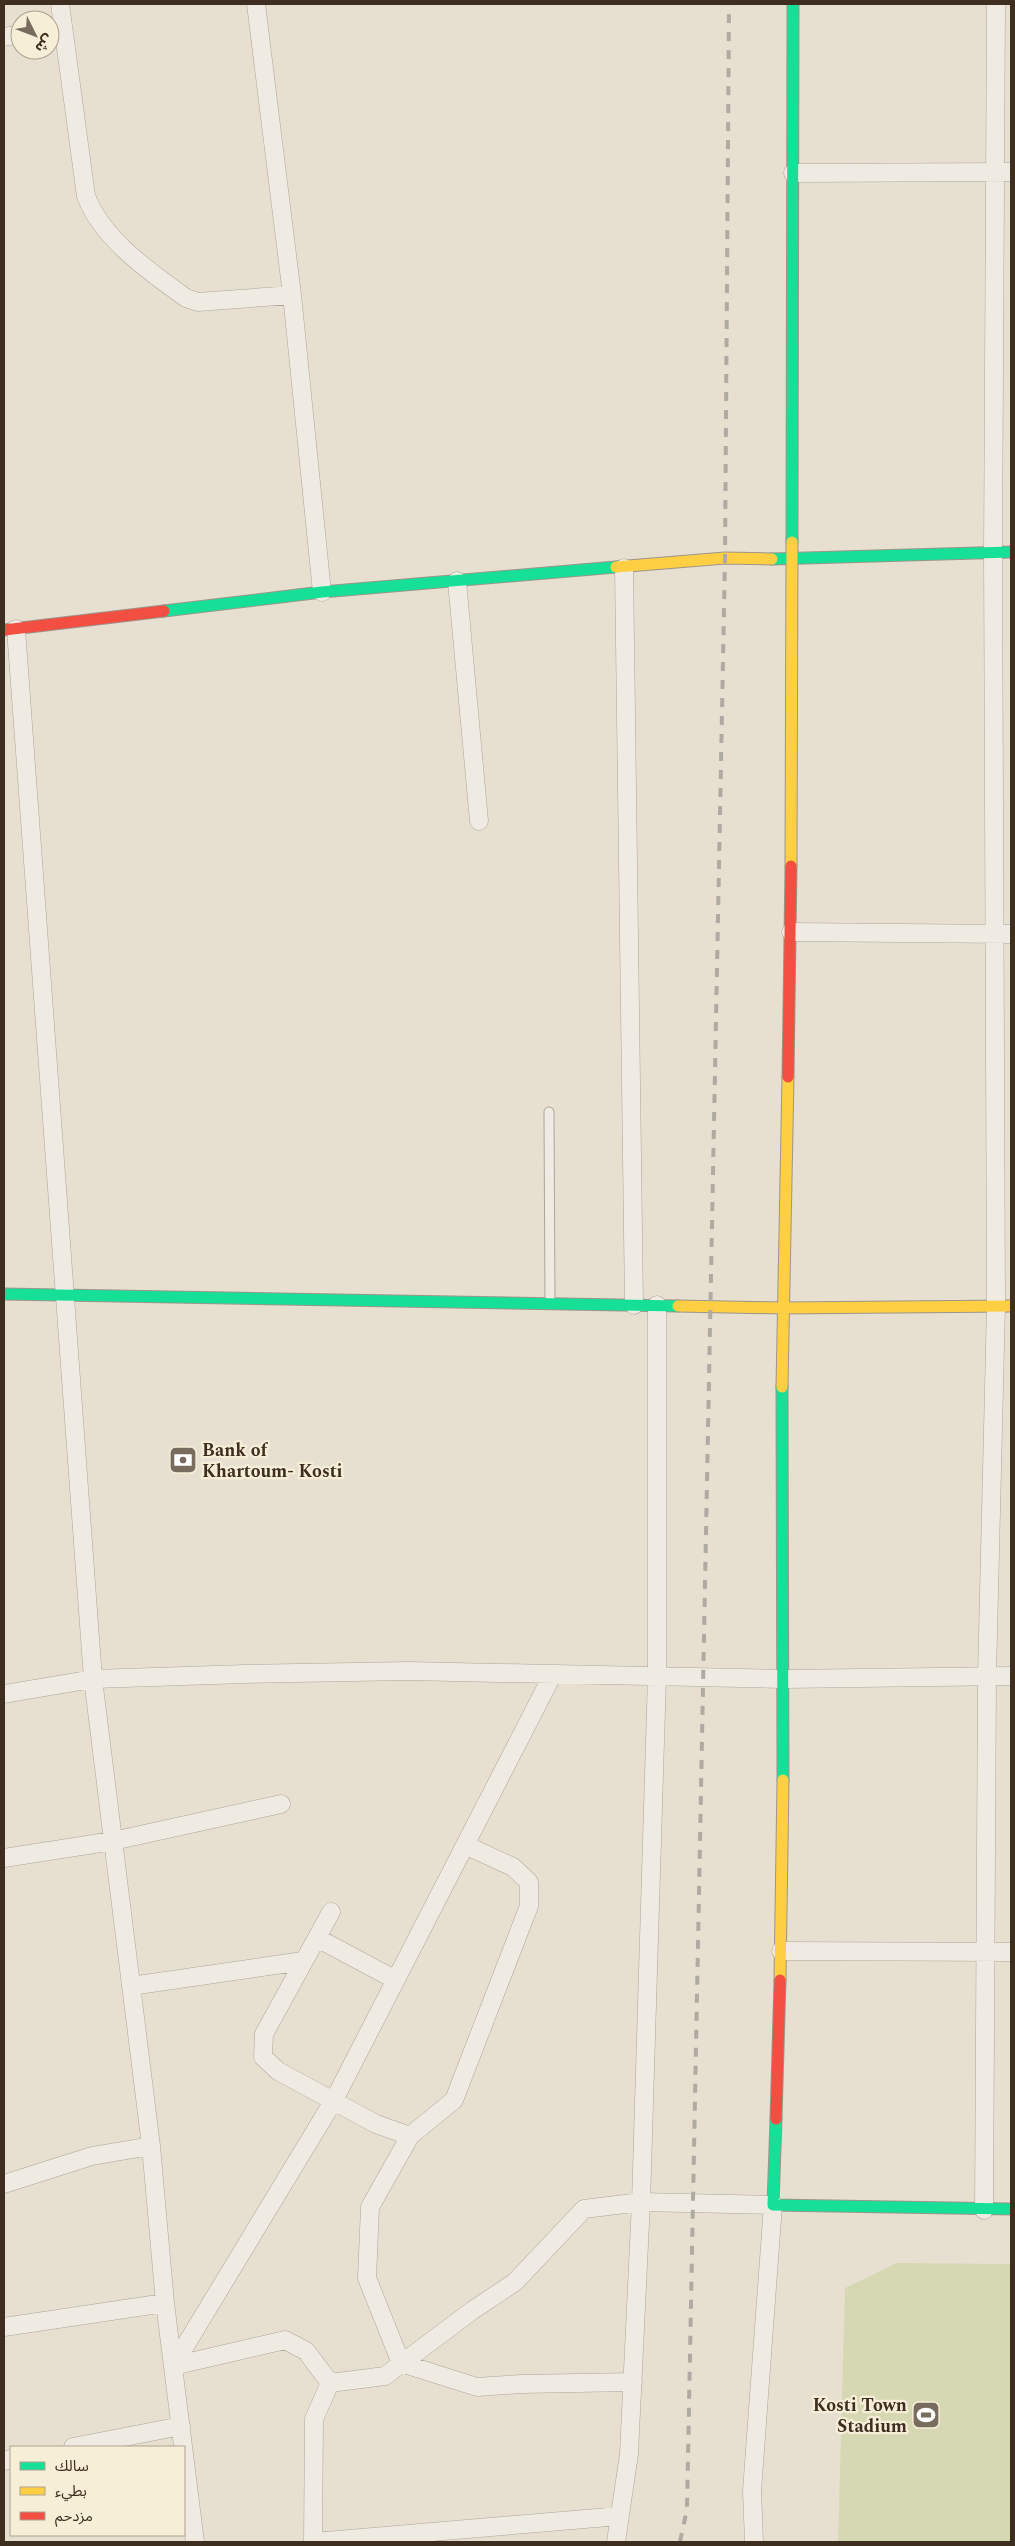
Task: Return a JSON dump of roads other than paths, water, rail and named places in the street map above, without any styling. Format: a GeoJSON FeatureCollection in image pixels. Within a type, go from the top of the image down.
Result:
{"type":"FeatureCollection","features":[{"type":"Feature","properties":{"kind":"main road"},"geometry":{"type":"LineString","coordinates":[[793,4],[790,560],[791,932],[782,1308],[784,1679],[781,1951],[772,2205],[1011,2210]]}},
{"type":"Feature","properties":{"kind":"main road"},"geometry":{"type":"LineString","coordinates":[[10,630],[322,592],[725,558],[790,560],[1011,552]]}},
{"type":"Feature","properties":{"kind":"main road"},"geometry":{"type":"LineString","coordinates":[[4,1294],[782,1308],[1004,1306]]}},
{"type":"Feature","properties":{"kind":"street"},"geometry":{"type":"LineString","coordinates":[[256,4],[292,295],[322,592]]}},
{"type":"Feature","properties":{"kind":"street"},"geometry":{"type":"LineString","coordinates":[[984,2210],[988,1676],[1004,1306],[1004,934],[993,553],[1003,172],[996,4]]}},
{"type":"Feature","properties":{"kind":"street"},"geometry":{"type":"LineString","coordinates":[[60,51],[86,196],[99,222],[112,238],[186,298],[198,302],[292,295]]}},
{"type":"Feature","properties":{"kind":"street"},"geometry":{"type":"LineString","coordinates":[[793,173],[1003,172]]}},
{"type":"Feature","properties":{"kind":"street"},"geometry":{"type":"LineString","coordinates":[[624,568],[634,1305]]}},
{"type":"Feature","properties":{"kind":"street"},"geometry":{"type":"LineString","coordinates":[[457,581],[479,821]]}},
{"type":"Feature","properties":{"kind":"street"},"geometry":{"type":"LineString","coordinates":[[10,630],[66,1296],[93,1679],[151,2146],[165,2303],[183,2446]]}},
{"type":"Feature","properties":{"kind":"street"},"geometry":{"type":"LineString","coordinates":[[791,932],[1004,934]]}},
{"type":"Feature","properties":{"kind":"street"},"geometry":{"type":"LineString","coordinates":[[616,2542],[629,2454],[641,2202],[657,1676],[657,1305]]}},
{"type":"Feature","properties":{"kind":"street"},"geometry":{"type":"LineString","coordinates":[[4,1694],[93,1679],[409,1671],[784,1679],[1011,1676]]}},
{"type":"Feature","properties":{"kind":"street"},"geometry":{"type":"LineString","coordinates":[[173,2366],[334,2100],[394,1978],[465,1845],[552,1674]]}},
{"type":"Feature","properties":{"kind":"street"},"geometry":{"type":"LineString","coordinates":[[4,1858],[113,1841],[281,1804]]}},
{"type":"Feature","properties":{"kind":"street"},"geometry":{"type":"LineString","coordinates":[[465,1845],[513,1867],[529,1882],[528,1906],[454,2100],[410,2136],[370,2207],[367,2278],[401,2363],[477,2388],[521,2384],[633,2382]]}},
{"type":"Feature","properties":{"kind":"street"},"geometry":{"type":"LineString","coordinates":[[331,1912],[264,2034],[263,2057],[278,2071],[376,2124],[410,2136]]}},
{"type":"Feature","properties":{"kind":"street"},"geometry":{"type":"LineString","coordinates":[[317,1938],[394,1978]]}},
{"type":"Feature","properties":{"kind":"street"},"geometry":{"type":"LineString","coordinates":[[781,1951],[1011,1952]]}},
{"type":"Feature","properties":{"kind":"street"},"geometry":{"type":"LineString","coordinates":[[131,1986],[304,1961]]}},
{"type":"Feature","properties":{"kind":"street"},"geometry":{"type":"LineString","coordinates":[[4,2184],[92,2156],[151,2146]]}},
{"type":"Feature","properties":{"kind":"street"},"geometry":{"type":"LineString","coordinates":[[330,2383],[384,2376],[473,2310],[515,2282],[584,2209],[641,2202],[772,2205],[752,2491],[754,2542]]}},
{"type":"Feature","properties":{"kind":"street"},"geometry":{"type":"LineString","coordinates":[[4,2327],[165,2303]]}},
{"type":"Feature","properties":{"kind":"street"},"geometry":{"type":"LineString","coordinates":[[173,2366],[285,2340],[306,2351],[330,2383]]}},
{"type":"Feature","properties":{"kind":"street"},"geometry":{"type":"LineString","coordinates":[[330,2383],[314,2419],[314,2542],[620,2516]]}},
{"type":"Feature","properties":{"kind":"street"},"geometry":{"type":"LineString","coordinates":[[78,2446],[181,2426]]}},
{"type":"Feature","properties":{"kind":"street"},"geometry":{"type":"LineString","coordinates":[[185,2459],[195,2542]]}},
{"type":"Feature","properties":{"kind":"lane"},"geometry":{"type":"LineString","coordinates":[[549,1112],[550,1304]]}},
{"type":"Feature","properties":{"kind":"railway"},"geometry":{"type":"LineString","coordinates":[[680,2542],[687,2509],[725,558],[729,4]]}},
{"type":"Feature","properties":{"kind":"place","name":"Bank of Khartoum- Kosti"},"geometry":{"type":"Point","coordinates":[183,1460]}},
{"type":"Feature","properties":{"kind":"place","name":"Kosti Town Stadium"},"geometry":{"type":"Point","coordinates":[926,2415]}}]}
